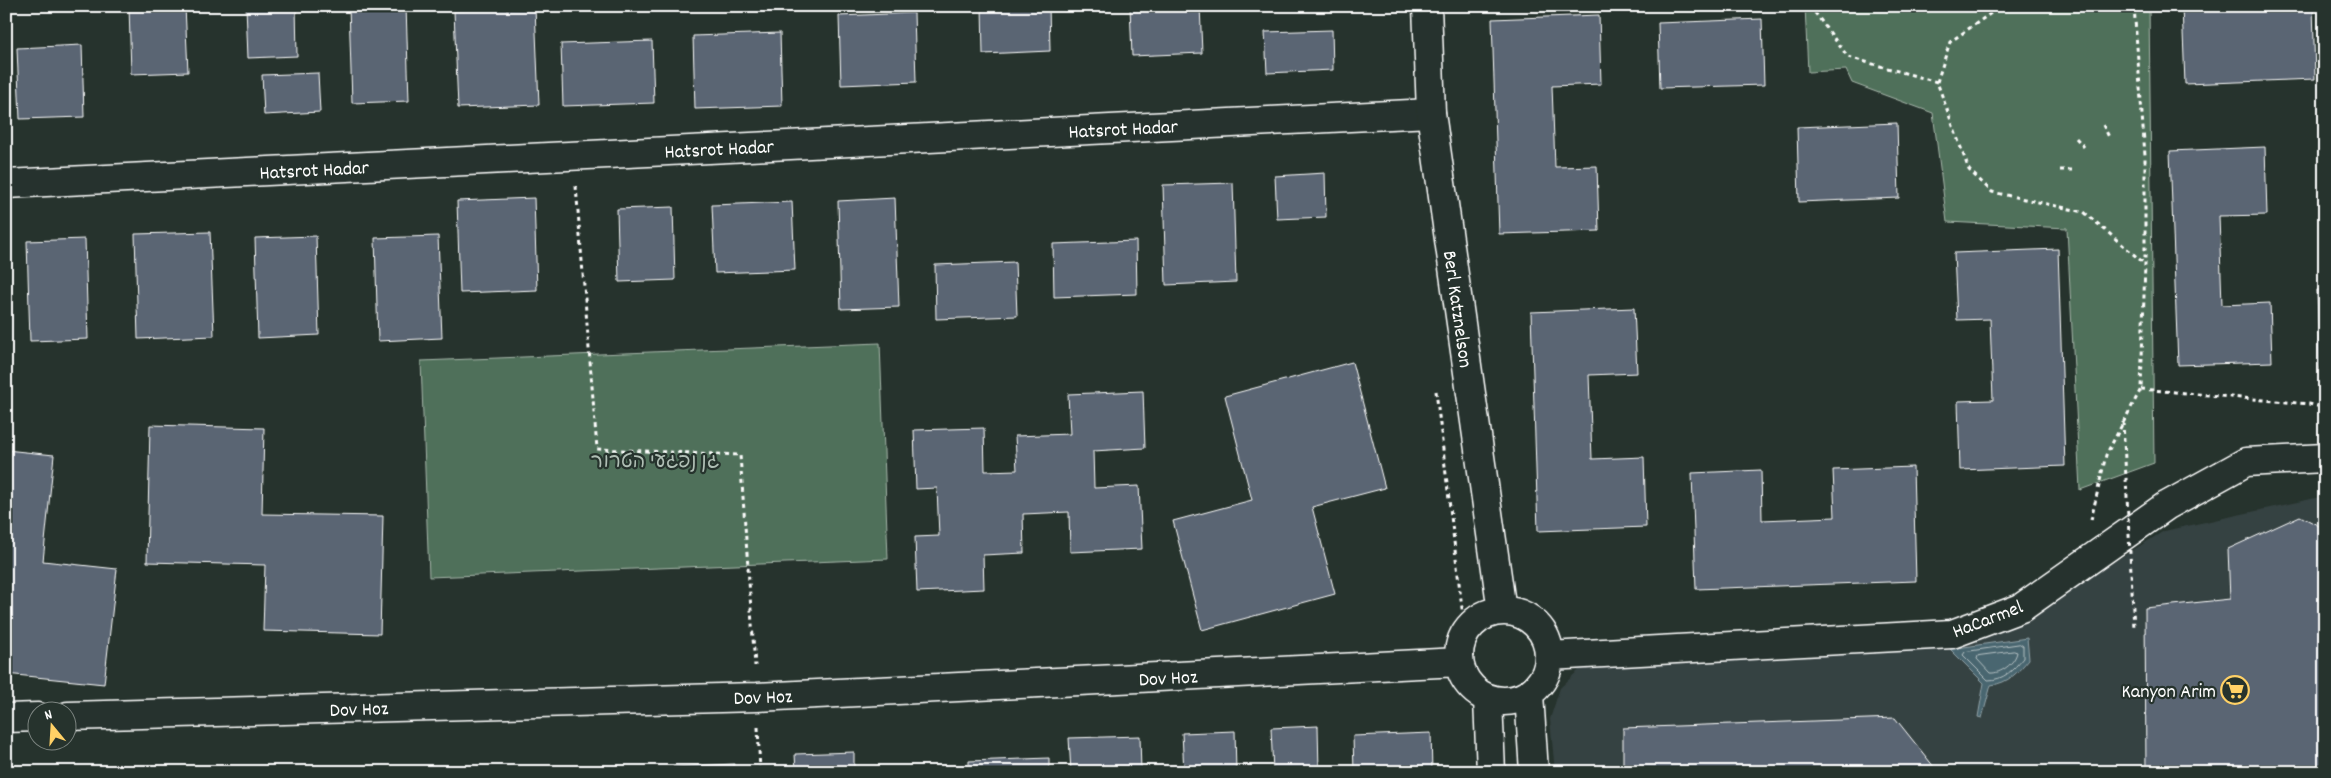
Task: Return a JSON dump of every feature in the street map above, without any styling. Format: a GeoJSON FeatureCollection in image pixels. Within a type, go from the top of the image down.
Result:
{"type":"FeatureCollection","features":[{"type":"Feature","properties":{"kind":"street","name":"Berl Katznelson"},"geometry":{"type":"LineString","coordinates":[[1427,6],[1431,113],[1502,611]]}},
{"type":"Feature","properties":{"kind":"street","name":"Hatsrot Hadar"},"geometry":{"type":"LineString","coordinates":[[6,184],[1431,113]]}},
{"type":"Feature","properties":{"kind":"street","name":"HaCarmel"},"geometry":{"type":"LineString","coordinates":[[1549,656],[1952,634],[2021,608],[2166,506],[2246,462],[2325,458]]}},
{"type":"Feature","properties":{"kind":"street"},"geometry":{"type":"LineString","coordinates":[[1502,611],[1523,616],[1540,629],[1547,642],[1549,656],[1547,671],[1540,684],[1528,694],[1516,700],[1502,702],[1488,699],[1474,690],[1464,678],[1459,662],[1460,647],[1465,633],[1475,622],[1487,614],[1502,611]]}},
{"type":"Feature","properties":{"kind":"street","name":"Dov Hoz"},"geometry":{"type":"LineString","coordinates":[[78,716],[757,697],[1459,662]]}},
{"type":"Feature","properties":{"kind":"street"},"geometry":{"type":"LineString","coordinates":[[1528,694],[1534,772]]}},
{"type":"Feature","properties":{"kind":"street"},"geometry":{"type":"LineString","coordinates":[[1488,699],[1491,772]]}},
{"type":"Feature","properties":{"kind":"street"},"geometry":{"type":"LineString","coordinates":[[6,718],[28,717]]}},
{"type":"Feature","properties":{"kind":"path"},"geometry":{"type":"LineString","coordinates":[[1810,6],[1848,57],[1937,82]]}},
{"type":"Feature","properties":{"kind":"path"},"geometry":{"type":"LineString","coordinates":[[2001,6],[1950,42],[1937,82],[1969,170],[1992,192],[2084,212],[2145,264]]}},
{"type":"Feature","properties":{"kind":"path"},"geometry":{"type":"LineString","coordinates":[[2081,564],[2106,455],[2141,389],[2145,264],[2144,155],[2134,6]]}},
{"type":"Feature","properties":{"kind":"path"},"geometry":{"type":"LineString","coordinates":[[2103,125],[2109,138]]}},
{"type":"Feature","properties":{"kind":"path"},"geometry":{"type":"LineString","coordinates":[[2076,138],[2085,148]]}},
{"type":"Feature","properties":{"kind":"path"},"geometry":{"type":"LineString","coordinates":[[574,156],[597,449],[740,455],[757,697],[760,772]]}},
{"type":"Feature","properties":{"kind":"path"},"geometry":{"type":"LineString","coordinates":[[2060,170],[2073,170]]}},
{"type":"Feature","properties":{"kind":"path"},"geometry":{"type":"LineString","coordinates":[[2141,389],[2308,404],[2325,408]]}},
{"type":"Feature","properties":{"kind":"path"},"geometry":{"type":"LineString","coordinates":[[2123,422],[2134,628]]}},
{"type":"Feature","properties":{"kind":"shaded area"},"geometry":{"type":"Polygon","coordinates":[[[2325,496],[2325,772],[1555,772],[1550,719],[1560,688],[1580,669],[1935,645],[2028,615],[2164,531],[2325,496]]]}},
{"type":"Feature","properties":{"kind":"green space"},"geometry":{"type":"Polygon","coordinates":[[[1805,6],[2149,6],[2154,463],[2080,490],[2067,228],[1947,222],[1933,113],[1852,83],[1846,70],[1808,72],[1805,6]]]}},
{"type":"Feature","properties":{"kind":"green space","name":"גן נפגעי הטרור"},"geometry":{"type":"Polygon","coordinates":[[[880,343],[888,559],[429,577],[421,361],[880,343]]]}},
{"type":"Feature","properties":{"kind":"water"},"geometry":{"type":"Polygon","coordinates":[[[2027,638],[2029,659],[2008,679],[1991,685],[1982,718],[1978,717],[1984,683],[1950,649],[2027,638]]]}},
{"type":"Feature","properties":{"kind":"building"},"geometry":{"type":"Polygon","coordinates":[[[129,6],[185,6],[188,72],[131,74],[129,6]]]}},
{"type":"Feature","properties":{"kind":"building"},"geometry":{"type":"Polygon","coordinates":[[[246,6],[296,6],[297,56],[248,58],[246,6]]]}},
{"type":"Feature","properties":{"kind":"building"},"geometry":{"type":"Polygon","coordinates":[[[349,6],[406,6],[409,101],[352,103],[349,6]]]}},
{"type":"Feature","properties":{"kind":"building"},"geometry":{"type":"Polygon","coordinates":[[[982,6],[1049,6],[1050,51],[983,54],[982,6]]]}},
{"type":"Feature","properties":{"kind":"building"},"geometry":{"type":"Polygon","coordinates":[[[1130,6],[1200,6],[1202,53],[1132,56],[1130,6]]]}},
{"type":"Feature","properties":{"kind":"building"},"geometry":{"type":"Polygon","coordinates":[[[2182,6],[2313,6],[2315,79],[2185,84],[2182,6]]]}},
{"type":"Feature","properties":{"kind":"building"},"geometry":{"type":"Polygon","coordinates":[[[535,8],[539,105],[458,108],[454,11],[535,8]]]}},
{"type":"Feature","properties":{"kind":"building"},"geometry":{"type":"Polygon","coordinates":[[[914,13],[916,82],[841,85],[839,16],[914,13]]]}},
{"type":"Feature","properties":{"kind":"building"},"geometry":{"type":"Polygon","coordinates":[[[1599,15],[1601,84],[1552,86],[1555,167],[1597,166],[1599,231],[1499,234],[1492,19],[1599,15]]]}},
{"type":"Feature","properties":{"kind":"building"},"geometry":{"type":"Polygon","coordinates":[[[1762,19],[1764,85],[1660,88],[1658,23],[1762,19]]]}},
{"type":"Feature","properties":{"kind":"building"},"geometry":{"type":"Polygon","coordinates":[[[1332,30],[1333,70],[1267,73],[1265,32],[1332,30]]]}},
{"type":"Feature","properties":{"kind":"building"},"geometry":{"type":"Polygon","coordinates":[[[780,33],[782,106],[695,109],[693,36],[780,33]]]}},
{"type":"Feature","properties":{"kind":"building"},"geometry":{"type":"Polygon","coordinates":[[[652,41],[654,103],[563,106],[561,44],[652,41]]]}},
{"type":"Feature","properties":{"kind":"building"},"geometry":{"type":"Polygon","coordinates":[[[82,45],[84,117],[20,119],[17,48],[82,45]]]}},
{"type":"Feature","properties":{"kind":"building"},"geometry":{"type":"Polygon","coordinates":[[[318,73],[320,112],[264,115],[262,75],[318,73]]]}},
{"type":"Feature","properties":{"kind":"building"},"geometry":{"type":"Polygon","coordinates":[[[1897,123],[1899,198],[1799,202],[1797,127],[1897,123]]]}},
{"type":"Feature","properties":{"kind":"building"},"geometry":{"type":"Polygon","coordinates":[[[2265,147],[2267,215],[2219,216],[2222,305],[2270,303],[2272,362],[2178,365],[2170,151],[2265,147]]]}},
{"type":"Feature","properties":{"kind":"building"},"geometry":{"type":"Polygon","coordinates":[[[1325,173],[1326,217],[1277,219],[1275,176],[1325,173]]]}},
{"type":"Feature","properties":{"kind":"building"},"geometry":{"type":"Polygon","coordinates":[[[1233,183],[1236,282],[1166,285],[1163,185],[1233,183]]]}},
{"type":"Feature","properties":{"kind":"building"},"geometry":{"type":"Polygon","coordinates":[[[534,198],[537,290],[460,293],[457,201],[534,198]]]}},
{"type":"Feature","properties":{"kind":"building"},"geometry":{"type":"Polygon","coordinates":[[[895,198],[899,307],[841,309],[838,201],[895,198]]]}},
{"type":"Feature","properties":{"kind":"building"},"geometry":{"type":"Polygon","coordinates":[[[792,202],[795,270],[715,273],[712,205],[792,202]]]}},
{"type":"Feature","properties":{"kind":"building"},"geometry":{"type":"Polygon","coordinates":[[[673,207],[675,280],[619,282],[617,209],[673,207]]]}},
{"type":"Feature","properties":{"kind":"building"},"geometry":{"type":"Polygon","coordinates":[[[210,232],[214,336],[138,339],[135,234],[210,232]]]}},
{"type":"Feature","properties":{"kind":"building"},"geometry":{"type":"Polygon","coordinates":[[[316,236],[319,335],[258,338],[255,238],[316,236]]]}},
{"type":"Feature","properties":{"kind":"building"},"geometry":{"type":"Polygon","coordinates":[[[438,236],[442,338],[378,341],[375,238],[438,236]]]}},
{"type":"Feature","properties":{"kind":"building"},"geometry":{"type":"Polygon","coordinates":[[[85,239],[88,339],[30,341],[27,241],[85,239]]]}},
{"type":"Feature","properties":{"kind":"building"},"geometry":{"type":"Polygon","coordinates":[[[1136,241],[1137,294],[1054,297],[1053,244],[1136,241]]]}},
{"type":"Feature","properties":{"kind":"building"},"geometry":{"type":"Polygon","coordinates":[[[2058,249],[2065,466],[1960,470],[1958,401],[1993,400],[1990,319],[1957,320],[1954,253],[2058,249]]]}},
{"type":"Feature","properties":{"kind":"building"},"geometry":{"type":"Polygon","coordinates":[[[1015,262],[1017,316],[936,319],[935,265],[1015,262]]]}},
{"type":"Feature","properties":{"kind":"building"},"geometry":{"type":"Polygon","coordinates":[[[2317,290],[2325,290],[2325,389],[2320,389],[2317,290]]]}},
{"type":"Feature","properties":{"kind":"building"},"geometry":{"type":"Polygon","coordinates":[[[1634,308],[1637,373],[1589,375],[1592,459],[1644,457],[1646,527],[1538,531],[1531,312],[1634,308]]]}},
{"type":"Feature","properties":{"kind":"building"},"geometry":{"type":"Polygon","coordinates":[[[1352,362],[1385,488],[1312,507],[1335,594],[1202,630],[1173,521],[1252,500],[1225,396],[1352,362]]]}},
{"type":"Feature","properties":{"kind":"building"},"geometry":{"type":"Polygon","coordinates":[[[1143,391],[1145,448],[1093,451],[1094,488],[1139,486],[1142,549],[1070,552],[1069,512],[1023,514],[1024,553],[983,555],[984,589],[917,592],[915,537],[939,536],[937,488],[916,489],[914,430],[984,428],[985,471],[1017,470],[1015,436],[1070,434],[1068,394],[1143,391]]]}},
{"type":"Feature","properties":{"kind":"building"},"geometry":{"type":"Polygon","coordinates":[[[150,425],[264,428],[262,514],[383,516],[380,634],[263,631],[265,565],[147,562],[150,425]]]}},
{"type":"Feature","properties":{"kind":"building"},"geometry":{"type":"Polygon","coordinates":[[[6,450],[54,455],[43,561],[117,569],[104,684],[6,674],[6,450]]]}},
{"type":"Feature","properties":{"kind":"building"},"geometry":{"type":"Polygon","coordinates":[[[1913,467],[1916,581],[1696,589],[1692,473],[1761,470],[1762,520],[1835,517],[1833,470],[1913,467]]]}},
{"type":"Feature","properties":{"kind":"building","name":"Kanyon Arim"},"geometry":{"type":"Polygon","coordinates":[[[2300,516],[2325,529],[2325,772],[2146,772],[2145,608],[2230,599],[2228,549],[2300,516]]]}},
{"type":"Feature","properties":{"kind":"building"},"geometry":{"type":"Polygon","coordinates":[[[1895,718],[1938,772],[1623,772],[1623,728],[1895,718]]]}},
{"type":"Feature","properties":{"kind":"building"},"geometry":{"type":"Polygon","coordinates":[[[1318,726],[1319,772],[1273,772],[1271,728],[1318,726]]]}},
{"type":"Feature","properties":{"kind":"building"},"geometry":{"type":"Polygon","coordinates":[[[1235,731],[1236,772],[1184,772],[1182,733],[1235,731]]]}},
{"type":"Feature","properties":{"kind":"building"},"geometry":{"type":"Polygon","coordinates":[[[1431,733],[1432,771],[1354,772],[1353,736],[1431,733]]]}},
{"type":"Feature","properties":{"kind":"building"},"geometry":{"type":"Polygon","coordinates":[[[1140,736],[1141,772],[1071,772],[1069,738],[1140,736]]]}},
{"type":"Feature","properties":{"kind":"building"},"geometry":{"type":"Polygon","coordinates":[[[854,752],[854,772],[796,772],[795,754],[854,752]]]}},
{"type":"Feature","properties":{"kind":"building"},"geometry":{"type":"Polygon","coordinates":[[[1049,758],[1049,772],[969,772],[969,761],[1049,758]]]}},
{"type":"Feature","properties":{"kind":"building"},"geometry":{"type":"Polygon","coordinates":[[[734,764],[734,772],[673,772],[673,767],[734,764]]]}},
{"type":"Feature","properties":{"kind":"place","name":"Kanyon Arim"},"geometry":{"type":"Point","coordinates":[2235,690]}}]}
